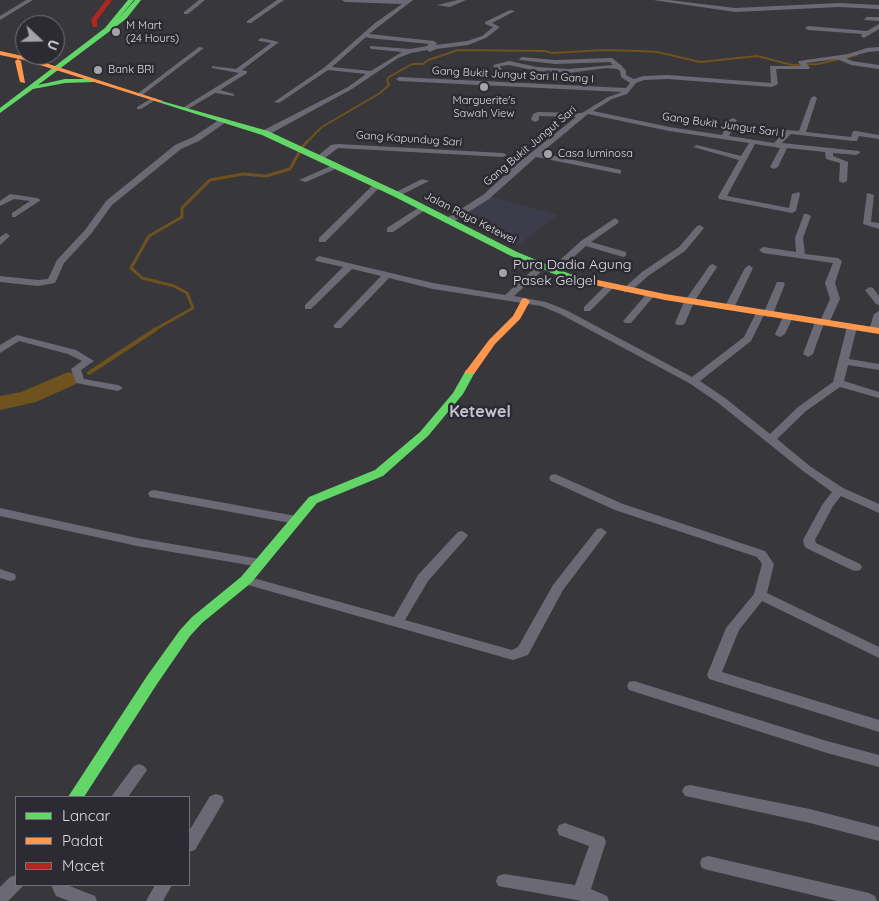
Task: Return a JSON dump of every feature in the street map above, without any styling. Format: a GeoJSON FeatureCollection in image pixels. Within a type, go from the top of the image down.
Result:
{"type":"FeatureCollection","features":[{"type":"Feature","properties":{"kind":"main road"},"geometry":{"type":"LineString","coordinates":[[1,108],[23,82],[49,66],[90,34],[94,20],[109,0]]}},
{"type":"Feature","properties":{"kind":"main road"},"geometry":{"type":"LineString","coordinates":[[90,80],[74,70],[72,62],[90,34],[117,0]]}},
{"type":"Feature","properties":{"kind":"main road"},"geometry":{"type":"LineString","coordinates":[[107,29],[131,0]]}},
{"type":"Feature","properties":{"kind":"main road"},"geometry":{"type":"LineString","coordinates":[[69,43],[107,29],[124,18],[138,0]]}},
{"type":"Feature","properties":{"kind":"main road","name":"Jalan Raya Ketewel"},"geometry":{"type":"LineString","coordinates":[[2,54],[15,57]]}},
{"type":"Feature","properties":{"kind":"main road"},"geometry":{"type":"LineString","coordinates":[[22,65],[23,82]]}},
{"type":"Feature","properties":{"kind":"main road"},"geometry":{"type":"LineString","coordinates":[[20,96],[49,66]]}},
{"type":"Feature","properties":{"kind":"main road","name":"Jalan Raya Ketewel"},"geometry":{"type":"LineString","coordinates":[[49,66],[265,133],[378,185],[553,271],[627,290],[689,302],[877,330]]}},
{"type":"Feature","properties":{"kind":"main road"},"geometry":{"type":"LineString","coordinates":[[1,108],[38,87],[55,82],[90,80]]}},
{"type":"Feature","properties":{"kind":"main road"},"geometry":{"type":"LineString","coordinates":[[77,796],[185,633],[197,620],[246,580],[317,497],[379,473],[424,434],[458,394],[476,362],[492,342],[517,317],[525,301]]}},
{"type":"Feature","properties":{"kind":"street"},"geometry":{"type":"LineString","coordinates":[[0,18],[30,0]]}},
{"type":"Feature","properties":{"kind":"street"},"geometry":{"type":"LineString","coordinates":[[186,13],[202,0]]}},
{"type":"Feature","properties":{"kind":"street"},"geometry":{"type":"LineString","coordinates":[[249,22],[281,0]]}},
{"type":"Feature","properties":{"kind":"street"},"geometry":{"type":"LineString","coordinates":[[345,0],[409,1]]}},
{"type":"Feature","properties":{"kind":"street"},"geometry":{"type":"LineString","coordinates":[[440,5],[450,5],[463,0]]}},
{"type":"Feature","properties":{"kind":"street"},"geometry":{"type":"LineString","coordinates":[[656,0],[735,10],[837,2],[879,7]]}},
{"type":"Feature","properties":{"kind":"street"},"geometry":{"type":"LineString","coordinates":[[277,102],[327,68],[377,24],[409,1]]}},
{"type":"Feature","properties":{"kind":"street"},"geometry":{"type":"LineString","coordinates":[[396,57],[430,51],[434,47],[478,40],[498,27],[487,23],[512,11]]}},
{"type":"Feature","properties":{"kind":"street"},"geometry":{"type":"LineString","coordinates":[[867,19],[879,19]]}},
{"type":"Feature","properties":{"kind":"street"},"geometry":{"type":"LineString","coordinates":[[808,28],[869,32],[879,26]]}},
{"type":"Feature","properties":{"kind":"street"},"geometry":{"type":"LineString","coordinates":[[265,133],[343,92],[396,57],[410,51],[429,48],[434,44],[369,36]]}},
{"type":"Feature","properties":{"kind":"street"},"geometry":{"type":"LineString","coordinates":[[239,69],[276,42],[261,40]]}},
{"type":"Feature","properties":{"kind":"street"},"geometry":{"type":"LineString","coordinates":[[372,47],[410,51]]}},
{"type":"Feature","properties":{"kind":"street"},"geometry":{"type":"LineString","coordinates":[[139,95],[201,48]]}},
{"type":"Feature","properties":{"kind":"street"},"geometry":{"type":"LineString","coordinates":[[627,91],[634,82],[653,76],[774,85],[772,67],[807,68],[803,64],[839,58],[864,50],[879,49]]}},
{"type":"Feature","properties":{"kind":"street"},"geometry":{"type":"LineString","coordinates":[[839,58],[854,64],[879,67]]}},
{"type":"Feature","properties":{"kind":"street"},"geometry":{"type":"LineString","coordinates":[[522,59],[555,62],[610,60],[620,67],[624,72],[623,76],[634,82]]}},
{"type":"Feature","properties":{"kind":"street"},"geometry":{"type":"LineString","coordinates":[[501,78],[496,65],[509,63],[537,69],[569,71],[606,66],[620,67]]}},
{"type":"Feature","properties":{"kind":"street"},"geometry":{"type":"LineString","coordinates":[[186,108],[245,72],[239,69],[214,67]]}},
{"type":"Feature","properties":{"kind":"street"},"geometry":{"type":"LineString","coordinates":[[327,68],[371,73]]}},
{"type":"Feature","properties":{"kind":"street","name":"Gang Bukit Jungut Sari II Gang I"},"geometry":{"type":"LineString","coordinates":[[399,79],[627,91]]}},
{"type":"Feature","properties":{"kind":"street"},"geometry":{"type":"LineString","coordinates":[[214,91],[232,95]]}},
{"type":"Feature","properties":{"kind":"street","name":"Gang Bukit Jungut Sari"},"geometry":{"type":"LineString","coordinates":[[448,220],[486,197],[585,114],[610,98],[627,91]]}},
{"type":"Feature","properties":{"kind":"street"},"geometry":{"type":"LineString","coordinates":[[802,133],[814,98]]}},
{"type":"Feature","properties":{"kind":"street"},"geometry":{"type":"LineString","coordinates":[[139,108],[154,99]]}},
{"type":"Feature","properties":{"kind":"street","name":"Gang Bukit Jungut Sari I"},"geometry":{"type":"LineString","coordinates":[[534,120],[535,115],[538,114],[585,114],[724,138],[856,153]]}},
{"type":"Feature","properties":{"kind":"street"},"geometry":{"type":"LineString","coordinates":[[0,279],[38,283],[52,281],[60,262],[88,232],[108,203],[178,147],[196,139],[225,120]]}},
{"type":"Feature","properties":{"kind":"street"},"geometry":{"type":"LineString","coordinates":[[724,138],[733,120]]}},
{"type":"Feature","properties":{"kind":"street"},"geometry":{"type":"LineString","coordinates":[[776,145],[786,133],[852,139],[855,138],[856,133],[878,136],[878,146]]}},
{"type":"Feature","properties":{"kind":"street"},"geometry":{"type":"LineString","coordinates":[[753,142],[723,195],[724,198],[792,211],[796,194]]}},
{"type":"Feature","properties":{"kind":"street","name":"Gang Kapundug Sari"},"geometry":{"type":"LineString","coordinates":[[318,159],[338,146],[503,155]]}},
{"type":"Feature","properties":{"kind":"street"},"geometry":{"type":"LineString","coordinates":[[774,167],[784,146]]}},
{"type":"Feature","properties":{"kind":"street"},"geometry":{"type":"LineString","coordinates":[[697,147],[743,159]]}},
{"type":"Feature","properties":{"kind":"street"},"geometry":{"type":"LineString","coordinates":[[829,150],[829,157],[844,162],[843,181]]}},
{"type":"Feature","properties":{"kind":"street"},"geometry":{"type":"LineString","coordinates":[[535,154],[618,172]]}},
{"type":"Feature","properties":{"kind":"street"},"geometry":{"type":"LineString","coordinates":[[303,180],[336,167]]}},
{"type":"Feature","properties":{"kind":"street"},"geometry":{"type":"LineString","coordinates":[[396,194],[425,181]]}},
{"type":"Feature","properties":{"kind":"street"},"geometry":{"type":"LineString","coordinates":[[322,240],[378,185]]}},
{"type":"Feature","properties":{"kind":"street"},"geometry":{"type":"LineString","coordinates":[[22,197],[33,189]]}},
{"type":"Feature","properties":{"kind":"street"},"geometry":{"type":"LineString","coordinates":[[870,195],[867,224],[879,226]]}},
{"type":"Feature","properties":{"kind":"street"},"geometry":{"type":"LineString","coordinates":[[0,204],[13,196],[37,201],[15,216]]}},
{"type":"Feature","properties":{"kind":"street"},"geometry":{"type":"LineString","coordinates":[[390,230],[424,208]]}},
{"type":"Feature","properties":{"kind":"street"},"geometry":{"type":"LineString","coordinates":[[801,256],[799,238],[807,216]]}},
{"type":"Feature","properties":{"kind":"street"},"geometry":{"type":"LineString","coordinates":[[553,271],[584,243],[616,221]]}},
{"type":"Feature","properties":{"kind":"street"},"geometry":{"type":"LineString","coordinates":[[627,290],[645,274],[682,249],[700,228]]}},
{"type":"Feature","properties":{"kind":"street"},"geometry":{"type":"LineString","coordinates":[[584,243],[623,254]]}},
{"type":"Feature","properties":{"kind":"street"},"geometry":{"type":"LineString","coordinates":[[763,250],[832,259],[838,262],[830,283],[834,299],[808,354]]}},
{"type":"Feature","properties":{"kind":"street"},"geometry":{"type":"LineString","coordinates":[[319,259],[433,286],[543,304],[562,312],[644,357],[693,381],[721,400],[807,469],[839,491],[879,509]]}},
{"type":"Feature","properties":{"kind":"street"},"geometry":{"type":"LineString","coordinates":[[308,307],[350,266]]}},
{"type":"Feature","properties":{"kind":"street"},"geometry":{"type":"LineString","coordinates":[[507,298],[541,266]]}},
{"type":"Feature","properties":{"kind":"street"},"geometry":{"type":"LineString","coordinates":[[680,323],[689,302],[713,267]]}},
{"type":"Feature","properties":{"kind":"street"},"geometry":{"type":"LineString","coordinates":[[729,308],[749,268]]}},
{"type":"Feature","properties":{"kind":"street"},"geometry":{"type":"LineString","coordinates":[[338,326],[386,276]]}},
{"type":"Feature","properties":{"kind":"street"},"geometry":{"type":"LineString","coordinates":[[693,381],[748,339],[780,284]]}},
{"type":"Feature","properties":{"kind":"street"},"geometry":{"type":"LineString","coordinates":[[587,309],[610,286]]}},
{"type":"Feature","properties":{"kind":"street"},"geometry":{"type":"LineString","coordinates":[[870,290],[879,302]]}},
{"type":"Feature","properties":{"kind":"street"},"geometry":{"type":"LineString","coordinates":[[628,320],[651,294]]}},
{"type":"Feature","properties":{"kind":"street"},"geometry":{"type":"LineString","coordinates":[[877,330],[879,314]]}},
{"type":"Feature","properties":{"kind":"street"},"geometry":{"type":"LineString","coordinates":[[780,334],[788,317]]}},
{"type":"Feature","properties":{"kind":"street"},"geometry":{"type":"LineString","coordinates":[[771,439],[802,409],[838,383],[852,327]]}},
{"type":"Feature","properties":{"kind":"street"},"geometry":{"type":"LineString","coordinates":[[0,350],[17,338],[72,352],[89,361],[76,369],[80,381],[118,388]]}},
{"type":"Feature","properties":{"kind":"street"},"geometry":{"type":"LineString","coordinates":[[845,361],[879,367]]}},
{"type":"Feature","properties":{"kind":"street"},"geometry":{"type":"LineString","coordinates":[[838,383],[876,395]]}},
{"type":"Feature","properties":{"kind":"street"},"geometry":{"type":"LineString","coordinates":[[556,478],[619,507],[760,554],[766,559],[768,564],[760,595],[733,628],[714,675],[879,726]]}},
{"type":"Feature","properties":{"kind":"street"},"geometry":{"type":"LineString","coordinates":[[839,491],[828,505],[809,540],[810,545],[856,567]]}},
{"type":"Feature","properties":{"kind":"street"},"geometry":{"type":"LineString","coordinates":[[154,494],[296,520]]}},
{"type":"Feature","properties":{"kind":"street"},"geometry":{"type":"LineString","coordinates":[[0,512],[137,542],[260,563]]}},
{"type":"Feature","properties":{"kind":"street"},"geometry":{"type":"LineString","coordinates":[[246,580],[505,654],[519,654],[523,651],[558,588],[601,532]]}},
{"type":"Feature","properties":{"kind":"street"},"geometry":{"type":"LineString","coordinates":[[397,623],[423,578],[462,535]]}},
{"type":"Feature","properties":{"kind":"street"},"geometry":{"type":"LineString","coordinates":[[760,595],[879,653]]}},
{"type":"Feature","properties":{"kind":"street"},"geometry":{"type":"LineString","coordinates":[[634,686],[827,747],[879,761]]}},
{"type":"Feature","properties":{"kind":"street"},"geometry":{"type":"LineString","coordinates":[[121,796],[139,770]]}},
{"type":"Feature","properties":{"kind":"street"},"geometry":{"type":"LineString","coordinates":[[690,791],[810,816],[879,834]]}},
{"type":"Feature","properties":{"kind":"street"},"geometry":{"type":"LineString","coordinates":[[190,843],[216,801]]}},
{"type":"Feature","properties":{"kind":"street"},"geometry":{"type":"LineString","coordinates":[[565,830],[598,842],[581,893]]}},
{"type":"Feature","properties":{"kind":"street"},"geometry":{"type":"LineString","coordinates":[[708,863],[869,901]]}},
{"type":"Feature","properties":{"kind":"street"},"geometry":{"type":"LineString","coordinates":[[504,881],[581,893],[601,901]]}},
{"type":"Feature","properties":{"kind":"street"},"geometry":{"type":"LineString","coordinates":[[0,898],[15,883]]}},
{"type":"Feature","properties":{"kind":"street"},"geometry":{"type":"LineString","coordinates":[[58,886],[62,891],[89,901]]}},
{"type":"Feature","properties":{"kind":"street"},"geometry":{"type":"LineString","coordinates":[[154,901],[163,886]]}},
{"type":"Feature","properties":{"kind":"shaded area"},"geometry":{"type":"Polygon","coordinates":[[[489,196],[558,215],[517,246],[458,217],[489,196]]]}},
{"type":"Feature","properties":{"kind":"waterway"},"geometry":{"type":"LineString","coordinates":[[154,330],[193,308],[187,293],[174,286],[142,278],[131,268],[149,236],[182,217],[182,208],[210,180],[243,174],[266,176],[290,169],[302,147],[322,127],[380,93],[389,85],[387,80],[389,77],[412,64],[423,64],[428,60],[458,50],[545,51],[552,53],[604,50],[640,51],[657,52],[700,62],[757,56],[792,65],[818,64],[857,55]]}},
{"type":"Feature","properties":{"kind":"waterway"},"geometry":{"type":"LineString","coordinates":[[89,373],[156,329]]}},
{"type":"Feature","properties":{"kind":"waterway"},"geometry":{"type":"LineString","coordinates":[[0,403],[28,397],[68,379]]}},
{"type":"Feature","properties":{"kind":"traffic: fast"},"geometry":{"type":"LineString","coordinates":[[0,111],[107,29],[131,0]]}},
{"type":"Feature","properties":{"kind":"traffic: fast"},"geometry":{"type":"LineString","coordinates":[[107,29],[124,18],[138,0]]}},
{"type":"Feature","properties":{"kind":"traffic: fast"},"geometry":{"type":"LineString","coordinates":[[35,88],[65,81],[92,81]]}},
{"type":"Feature","properties":{"kind":"traffic: fast"},"geometry":{"type":"LineString","coordinates":[[160,101],[265,133],[396,194],[514,254],[567,276],[588,281]]}},
{"type":"Feature","properties":{"kind":"traffic: fast"},"geometry":{"type":"LineString","coordinates":[[77,796],[152,680],[185,633],[197,620],[246,580],[313,500],[379,473],[424,434],[458,394],[470,372]]}},
{"type":"Feature","properties":{"kind":"traffic: slow"},"geometry":{"type":"LineString","coordinates":[[0,53],[25,58],[160,101]]}},
{"type":"Feature","properties":{"kind":"traffic: slow"},"geometry":{"type":"LineString","coordinates":[[19,65],[23,82]]}},
{"type":"Feature","properties":{"kind":"traffic: slow"},"geometry":{"type":"LineString","coordinates":[[588,281],[665,297],[879,331]]}},
{"type":"Feature","properties":{"kind":"traffic: slow"},"geometry":{"type":"LineString","coordinates":[[470,372],[492,342],[517,317],[525,301]]}},
{"type":"Feature","properties":{"kind":"traffic: jam"},"geometry":{"type":"LineString","coordinates":[[95,26],[94,20],[109,0]]}},
{"type":"Feature","properties":{"kind":"place","name":"M Mart (24 Hours)"},"geometry":{"type":"Point","coordinates":[116,32]}},
{"type":"Feature","properties":{"kind":"place","name":"Bank BRI"},"geometry":{"type":"Point","coordinates":[98,70]}},
{"type":"Feature","properties":{"kind":"place","name":"Marguerite's Sawah View"},"geometry":{"type":"Point","coordinates":[484,87]}},
{"type":"Feature","properties":{"kind":"place","name":"Casa luminosa"},"geometry":{"type":"Point","coordinates":[548,154]}},
{"type":"Feature","properties":{"kind":"place","name":"Pura Dadia Agung Pasek Gelgel"},"geometry":{"type":"Point","coordinates":[503,273]}},
{"type":"Feature","properties":{"kind":"district","name":"Ketewel"},"geometry":{"type":"Point","coordinates":[480,412]}}]}
